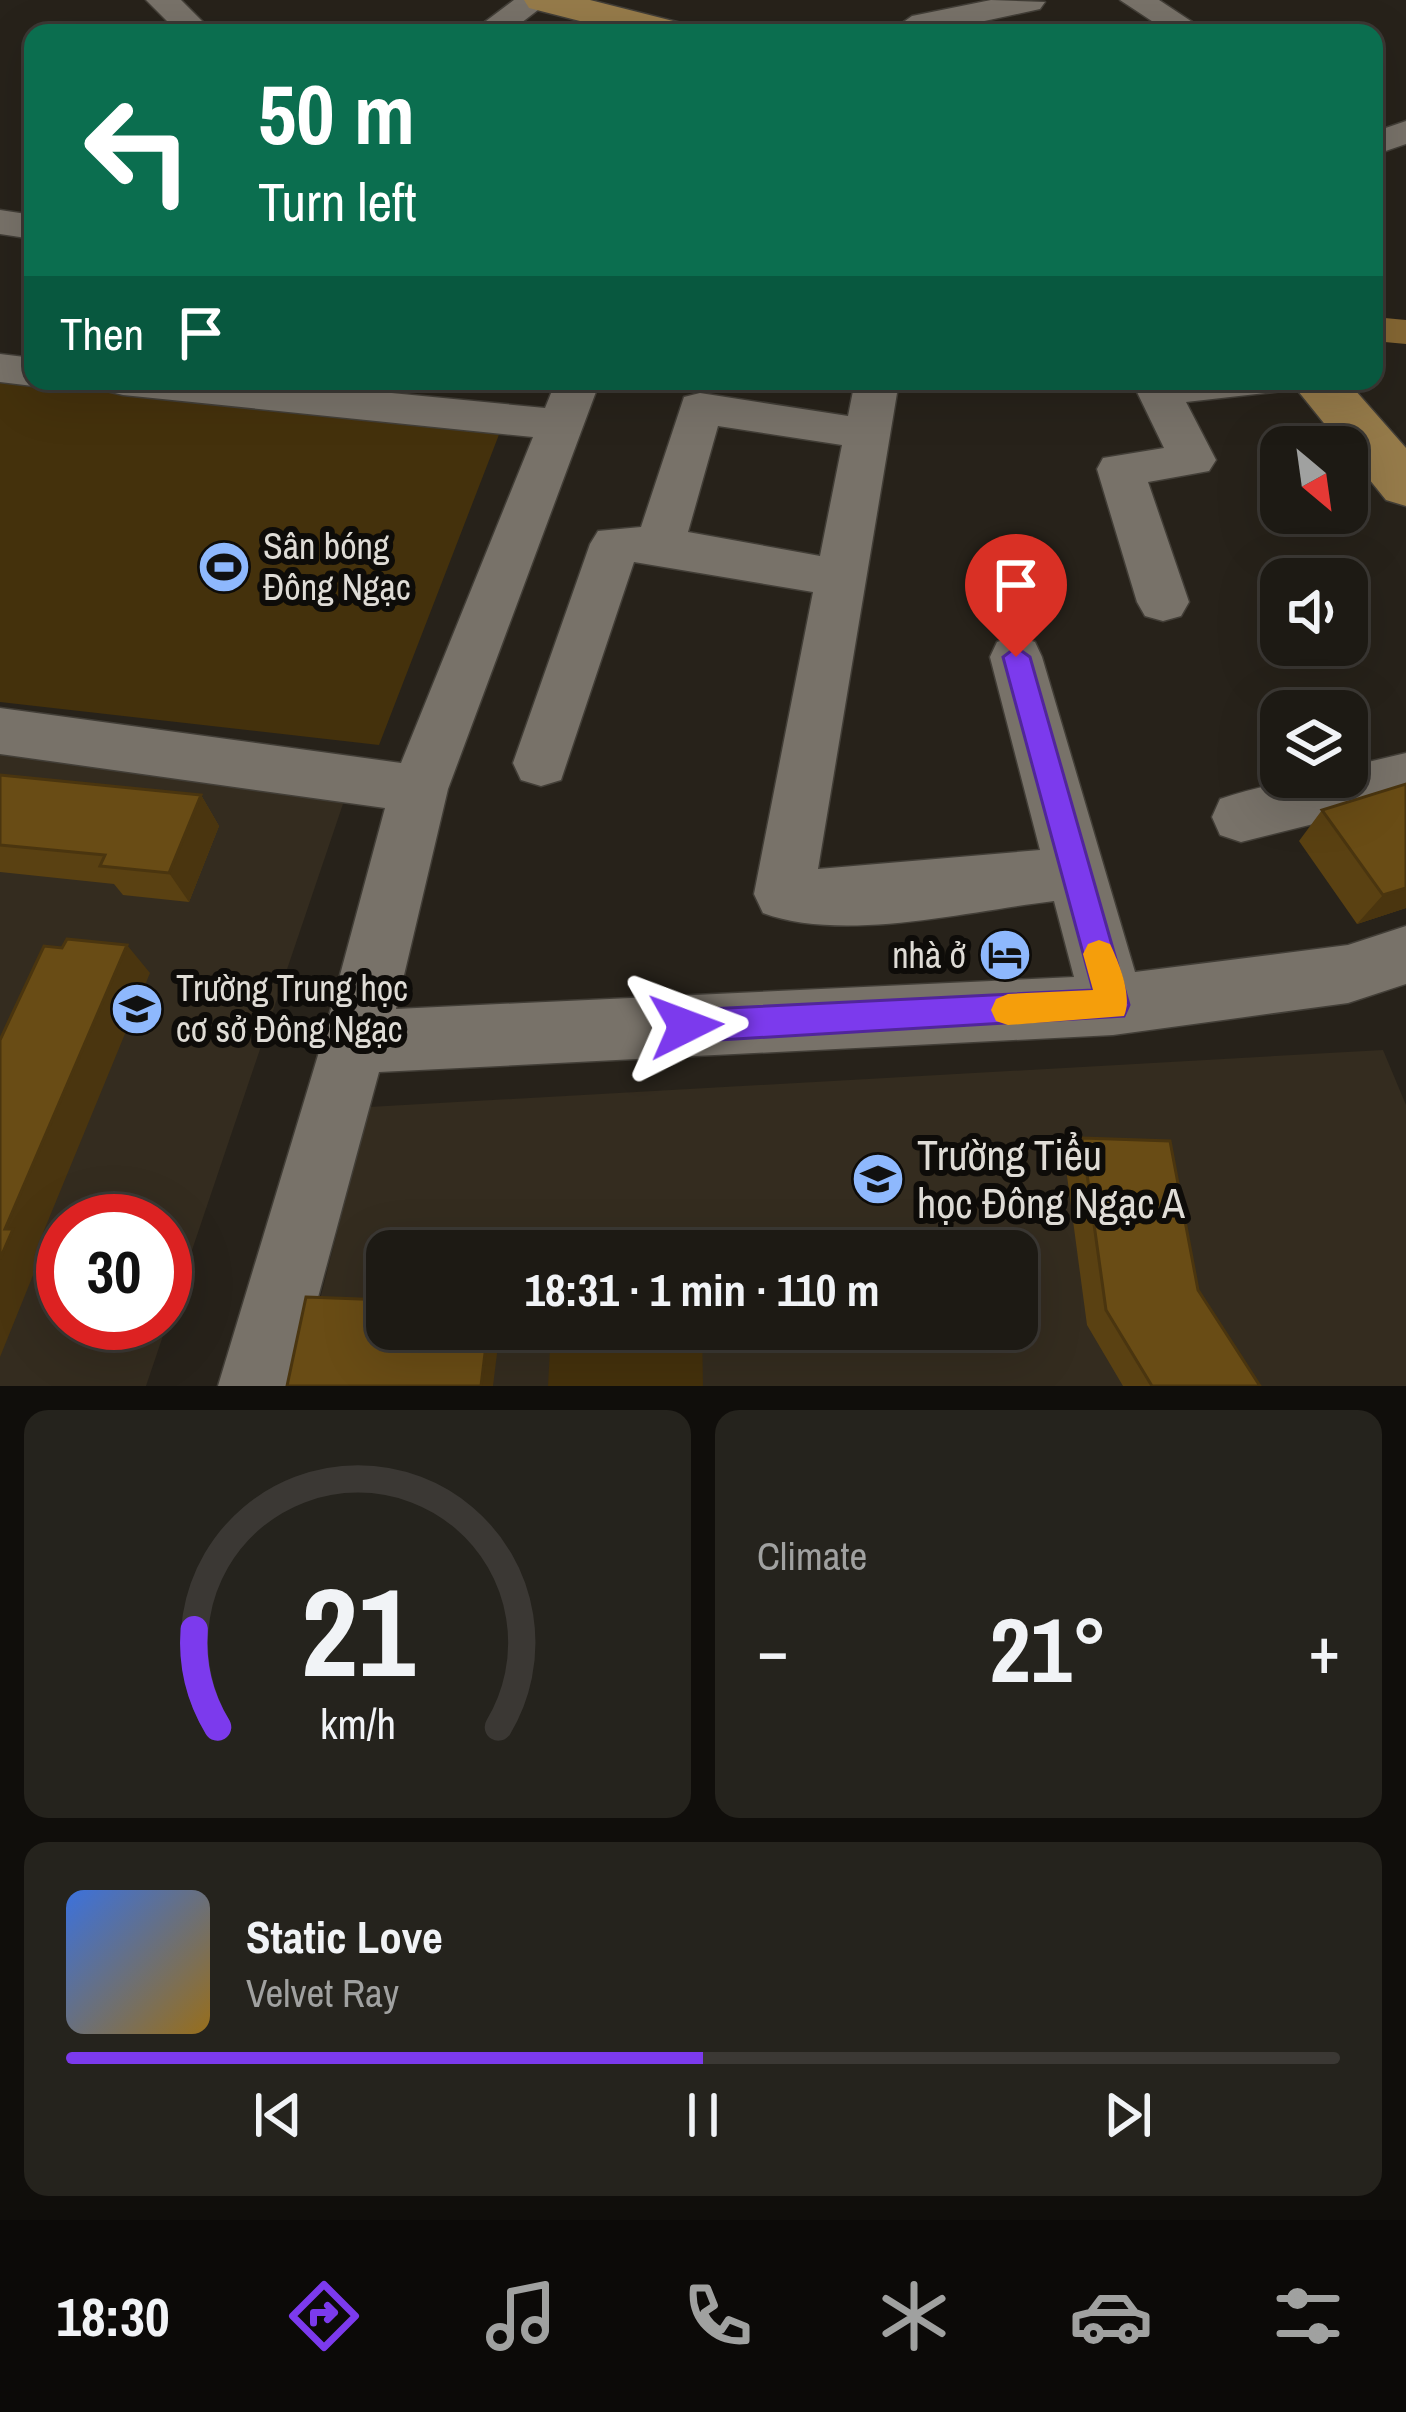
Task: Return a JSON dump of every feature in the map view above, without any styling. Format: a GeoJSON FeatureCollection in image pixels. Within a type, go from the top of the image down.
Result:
{"type":"FeatureCollection","features":[{"type":"Feature","properties":{"kind":"main road"},"geometry":{"type":"LineString","coordinates":[[546,0],[640,24]]}},
{"type":"Feature","properties":{"kind":"main road"},"geometry":{"type":"LineString","coordinates":[[1325,390],[1406,485]]}},
{"type":"Feature","properties":{"kind":"street"},"geometry":{"type":"LineString","coordinates":[[161,0],[188,24]]}},
{"type":"Feature","properties":{"kind":"street"},"geometry":{"type":"LineString","coordinates":[[502,24],[546,0]]}},
{"type":"Feature","properties":{"kind":"street"},"geometry":{"type":"LineString","coordinates":[[1136,0],[1177,24]]}},
{"type":"Feature","properties":{"kind":"street"},"geometry":{"type":"LineString","coordinates":[[920,24],[970,6],[1029,2]]}},
{"type":"Feature","properties":{"kind":"street"},"geometry":{"type":"LineString","coordinates":[[970,6],[996,24]]}},
{"type":"Feature","properties":{"kind":"street"},"geometry":{"type":"LineString","coordinates":[[256,1386],[355,1042],[418,789],[569,403],[305,390]]}},
{"type":"Feature","properties":{"kind":"street"},"geometry":{"type":"LineString","coordinates":[[1158,390],[1193,460],[1120,469],[1163,602]]}},
{"type":"Feature","properties":{"kind":"street"},"geometry":{"type":"LineString","coordinates":[[660,545],[700,408],[872,408],[784,894],[846,898],[1076,872]]}},
{"type":"Feature","properties":{"kind":"street"},"geometry":{"type":"LineString","coordinates":[[541,763],[615,544],[660,545],[842,579]]}},
{"type":"Feature","properties":{"kind":"street"},"geometry":{"type":"LineString","coordinates":[[1016,657],[1113,1005]]}},
{"type":"Feature","properties":{"kind":"street"},"geometry":{"type":"LineString","coordinates":[[0,731],[418,789]]}},
{"type":"Feature","properties":{"kind":"street"},"geometry":{"type":"LineString","coordinates":[[1241,818],[1406,777]]}},
{"type":"Feature","properties":{"kind":"street"},"geometry":{"type":"LineString","coordinates":[[355,1042],[1113,1005],[1348,974],[1406,956]]}},
{"type":"Feature","properties":{"kind":"shaded area","name":"Sân bóng Đông Ngạc"},"geometry":{"type":"Polygon","coordinates":[[[0,381],[24,383],[24,390],[88,390],[500,432],[379,745],[0,702],[0,381]]]}},
{"type":"Feature","properties":{"kind":"shaded area","name":"Trường Trung học cơ sở Đông Ngạc"},"geometry":{"type":"Polygon","coordinates":[[[0,750],[345,798],[192,1250],[192,1194],[36,1194],[36,1350],[158,1350],[146,1386],[0,1386],[0,750]]]}},
{"type":"Feature","properties":{"kind":"shaded area","name":"Trường Tiểu học Đông Ngạc A"},"geometry":{"type":"Polygon","coordinates":[[[1383,1050],[1406,1105],[1406,1386],[298,1386],[369,1107],[1383,1050]]]}},
{"type":"Feature","properties":{"kind":"shaded area"},"geometry":{"type":"Polygon","coordinates":[[[550,1350],[702,1350],[703,1386],[548,1386],[550,1350]]]}},
{"type":"Feature","properties":{"kind":"building"},"geometry":{"type":"Polygon","coordinates":[[[0,775],[201,795],[169,873],[100,866],[105,855],[0,845],[0,775]]]}},
{"type":"Feature","properties":{"kind":"building"},"geometry":{"type":"Polygon","coordinates":[[[1406,784],[1406,888],[1383,895],[1322,810],[1406,784]]]}},
{"type":"Feature","properties":{"kind":"building"},"geometry":{"type":"Polygon","coordinates":[[[67,939],[127,945],[5,1229],[13,1229],[0,1259],[0,1040],[44,946],[62,948],[67,939]]]}},
{"type":"Feature","properties":{"kind":"building"},"geometry":{"type":"Polygon","coordinates":[[[1082,1138],[1170,1141],[1198,1290],[1260,1386],[1152,1386],[1106,1310],[1082,1138]]]}},
{"type":"Feature","properties":{"kind":"building"},"geometry":{"type":"Polygon","coordinates":[[[306,1297],[366,1299],[366,1350],[485,1350],[481,1386],[287,1386],[306,1297]]]}},
{"type":"Feature","properties":{"kind":"waterway"},"geometry":{"type":"LineString","coordinates":[[1383,330],[1406,332]]}},
{"type":"Feature","properties":{"kind":"slow traffic"},"geometry":{"type":"LineString","coordinates":[[1008,1010],[1113,1005],[1099,954]]}},
{"type":"Feature","properties":{"kind":"place","name":"Sân bóng Đông Ngạc"},"geometry":{"type":"Point","coordinates":[224,567]}},
{"type":"Feature","properties":{"kind":"place","name":"nhà ở"},"geometry":{"type":"Point","coordinates":[1005,955]}},
{"type":"Feature","properties":{"kind":"place","name":"Trường Trung học cơ sở Đông Ngạc"},"geometry":{"type":"Point","coordinates":[137,1009]}},
{"type":"Feature","properties":{"kind":"place","name":"Trường Tiểu học Đông Ngạc A"},"geometry":{"type":"Point","coordinates":[878,1179]}},
{"type":"Feature","properties":{"kind":"route"},"geometry":{"type":"LineString","coordinates":[[686,1026],[1113,1005],[1016,657]]}}]}
